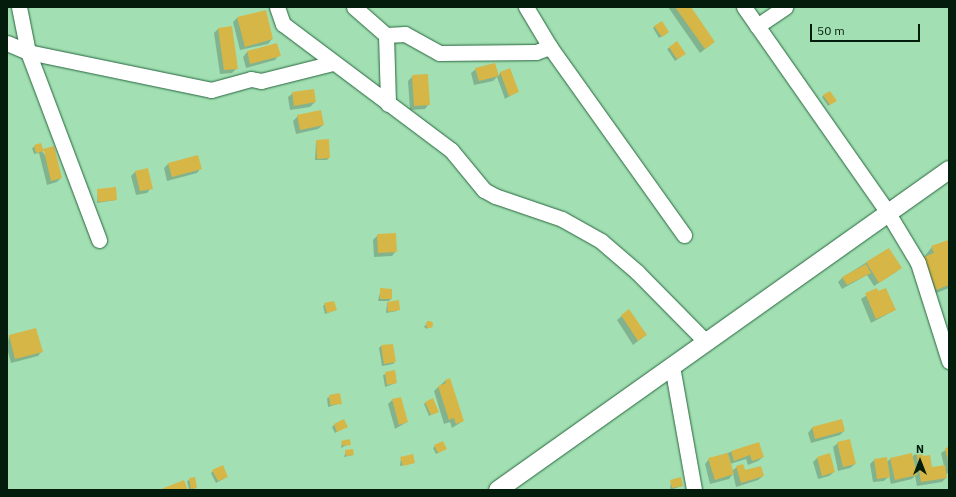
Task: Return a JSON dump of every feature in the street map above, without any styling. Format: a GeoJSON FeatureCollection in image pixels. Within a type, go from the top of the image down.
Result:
{"type":"FeatureCollection","features":[{"type":"Feature","properties":{"kind":"street"},"geometry":{"type":"LineString","coordinates":[[19,7],[28,52],[99,240]]}},
{"type":"Feature","properties":{"kind":"street"},"geometry":{"type":"LineString","coordinates":[[277,7],[283,24],[333,63],[452,150],[484,190],[495,196],[562,219],[601,241],[637,272],[706,342]]}},
{"type":"Feature","properties":{"kind":"street"},"geometry":{"type":"LineString","coordinates":[[354,7],[386,35],[405,34],[438,53],[536,52],[550,47]]}},
{"type":"Feature","properties":{"kind":"street"},"geometry":{"type":"LineString","coordinates":[[526,7],[550,47],[684,235]]}},
{"type":"Feature","properties":{"kind":"street"},"geometry":{"type":"LineString","coordinates":[[744,7],[888,213],[918,263],[949,361]]}},
{"type":"Feature","properties":{"kind":"street"},"geometry":{"type":"LineString","coordinates":[[757,26],[785,7]]}},
{"type":"Feature","properties":{"kind":"street"},"geometry":{"type":"LineString","coordinates":[[386,35],[388,104]]}},
{"type":"Feature","properties":{"kind":"street"},"geometry":{"type":"LineString","coordinates":[[7,43],[28,52],[211,90],[251,79],[261,81],[333,63]]}},
{"type":"Feature","properties":{"kind":"street"},"geometry":{"type":"LineString","coordinates":[[498,490],[949,170]]}},
{"type":"Feature","properties":{"kind":"street"},"geometry":{"type":"LineString","coordinates":[[672,366],[694,490]]}},
{"type":"Feature","properties":{"kind":"building"},"geometry":{"type":"Polygon","coordinates":[[[675,7],[691,7],[715,42],[705,49],[675,7]]]}},
{"type":"Feature","properties":{"kind":"building"},"geometry":{"type":"Polygon","coordinates":[[[266,10],[273,39],[245,47],[237,17],[266,10]]]}},
{"type":"Feature","properties":{"kind":"building"},"geometry":{"type":"Polygon","coordinates":[[[662,21],[669,32],[662,37],[654,26],[662,21]]]}},
{"type":"Feature","properties":{"kind":"building"},"geometry":{"type":"Polygon","coordinates":[[[232,26],[238,69],[224,70],[218,28],[232,26]]]}},
{"type":"Feature","properties":{"kind":"building"},"geometry":{"type":"Polygon","coordinates":[[[677,41],[686,54],[677,59],[669,47],[677,41]]]}},
{"type":"Feature","properties":{"kind":"building"},"geometry":{"type":"Polygon","coordinates":[[[277,43],[281,56],[250,64],[247,51],[277,43]]]}},
{"type":"Feature","properties":{"kind":"building"},"geometry":{"type":"Polygon","coordinates":[[[495,63],[499,76],[479,81],[475,68],[495,63]]]}},
{"type":"Feature","properties":{"kind":"building"},"geometry":{"type":"Polygon","coordinates":[[[510,68],[519,92],[509,96],[500,72],[510,68]]]}},
{"type":"Feature","properties":{"kind":"building"},"geometry":{"type":"Polygon","coordinates":[[[428,74],[430,105],[414,106],[412,75],[428,74]]]}},
{"type":"Feature","properties":{"kind":"building"},"geometry":{"type":"Polygon","coordinates":[[[314,89],[316,102],[294,106],[292,92],[314,89]]]}},
{"type":"Feature","properties":{"kind":"building"},"geometry":{"type":"Polygon","coordinates":[[[830,91],[837,101],[830,105],[823,95],[830,91]]]}},
{"type":"Feature","properties":{"kind":"building"},"geometry":{"type":"Polygon","coordinates":[[[321,110],[324,125],[300,130],[297,115],[321,110]]]}},
{"type":"Feature","properties":{"kind":"building"},"geometry":{"type":"Polygon","coordinates":[[[329,139],[330,158],[317,159],[316,140],[329,139]]]}},
{"type":"Feature","properties":{"kind":"building"},"geometry":{"type":"Polygon","coordinates":[[[41,143],[43,149],[54,146],[62,178],[51,181],[44,151],[36,153],[34,145],[41,143]]]}},
{"type":"Feature","properties":{"kind":"building"},"geometry":{"type":"Polygon","coordinates":[[[198,155],[202,169],[172,177],[168,163],[198,155]]]}},
{"type":"Feature","properties":{"kind":"building"},"geometry":{"type":"Polygon","coordinates":[[[148,168],[153,189],[140,191],[135,171],[148,168]]]}},
{"type":"Feature","properties":{"kind":"building"},"geometry":{"type":"Polygon","coordinates":[[[116,187],[117,200],[98,202],[97,189],[116,187]]]}},
{"type":"Feature","properties":{"kind":"building"},"geometry":{"type":"Polygon","coordinates":[[[396,233],[397,252],[378,253],[377,234],[396,233]]]}},
{"type":"Feature","properties":{"kind":"building"},"geometry":{"type":"Polygon","coordinates":[[[948,240],[949,285],[936,290],[924,257],[934,253],[931,246],[948,240]]]}},
{"type":"Feature","properties":{"kind":"building"},"geometry":{"type":"Polygon","coordinates":[[[889,248],[902,268],[879,283],[866,262],[889,248]]]}},
{"type":"Feature","properties":{"kind":"building"},"geometry":{"type":"Polygon","coordinates":[[[866,264],[871,273],[847,285],[842,277],[866,264]]]}},
{"type":"Feature","properties":{"kind":"building"},"geometry":{"type":"Polygon","coordinates":[[[380,288],[392,289],[392,299],[380,299],[380,288]]]}},
{"type":"Feature","properties":{"kind":"building"},"geometry":{"type":"Polygon","coordinates":[[[877,288],[878,291],[886,288],[896,310],[876,319],[865,293],[877,288]]]}},
{"type":"Feature","properties":{"kind":"building"},"geometry":{"type":"Polygon","coordinates":[[[399,300],[400,310],[388,312],[387,302],[399,300]]]}},
{"type":"Feature","properties":{"kind":"building"},"geometry":{"type":"Polygon","coordinates":[[[334,301],[337,310],[327,313],[324,303],[334,301]]]}},
{"type":"Feature","properties":{"kind":"building"},"geometry":{"type":"Polygon","coordinates":[[[629,309],[647,335],[638,341],[621,315],[629,309]]]}},
{"type":"Feature","properties":{"kind":"building"},"geometry":{"type":"Polygon","coordinates":[[[429,320],[432,321],[432,327],[429,328],[426,327],[425,324],[426,321],[429,320]]]}},
{"type":"Feature","properties":{"kind":"building"},"geometry":{"type":"Polygon","coordinates":[[[36,328],[43,352],[15,359],[9,335],[36,328]]]}},
{"type":"Feature","properties":{"kind":"building"},"geometry":{"type":"Polygon","coordinates":[[[393,344],[396,362],[384,364],[381,345],[393,344]]]}},
{"type":"Feature","properties":{"kind":"building"},"geometry":{"type":"Polygon","coordinates":[[[395,370],[397,383],[387,385],[385,372],[395,370]]]}},
{"type":"Feature","properties":{"kind":"building"},"geometry":{"type":"Polygon","coordinates":[[[450,378],[464,421],[456,424],[454,418],[449,420],[438,386],[446,383],[445,380],[450,378]]]}},
{"type":"Feature","properties":{"kind":"building"},"geometry":{"type":"Polygon","coordinates":[[[340,393],[342,404],[330,405],[329,395],[340,393]]]}},
{"type":"Feature","properties":{"kind":"building"},"geometry":{"type":"Polygon","coordinates":[[[401,397],[408,422],[399,425],[392,399],[401,397]]]}},
{"type":"Feature","properties":{"kind":"building"},"geometry":{"type":"Polygon","coordinates":[[[433,398],[439,412],[431,415],[425,402],[433,398]]]}},
{"type":"Feature","properties":{"kind":"building"},"geometry":{"type":"Polygon","coordinates":[[[344,419],[348,427],[337,432],[334,424],[344,419]]]}},
{"type":"Feature","properties":{"kind":"building"},"geometry":{"type":"Polygon","coordinates":[[[842,419],[845,431],[815,439],[812,427],[842,419]]]}},
{"type":"Feature","properties":{"kind":"building"},"geometry":{"type":"Polygon","coordinates":[[[350,439],[351,445],[343,446],[341,441],[350,439]]]}},
{"type":"Feature","properties":{"kind":"building"},"geometry":{"type":"Polygon","coordinates":[[[850,439],[856,464],[843,467],[837,442],[850,439]]]}},
{"type":"Feature","properties":{"kind":"building"},"geometry":{"type":"Polygon","coordinates":[[[443,441],[447,449],[438,453],[434,445],[443,441]]]}},
{"type":"Feature","properties":{"kind":"building"},"geometry":{"type":"Polygon","coordinates":[[[759,442],[764,457],[752,461],[750,455],[734,461],[731,451],[759,442]]]}},
{"type":"Feature","properties":{"kind":"building"},"geometry":{"type":"Polygon","coordinates":[[[949,447],[949,461],[948,461],[945,448],[949,447]]]}},
{"type":"Feature","properties":{"kind":"building"},"geometry":{"type":"Polygon","coordinates":[[[353,449],[354,455],[346,456],[345,450],[353,449]]]}},
{"type":"Feature","properties":{"kind":"building"},"geometry":{"type":"Polygon","coordinates":[[[922,450],[923,456],[930,455],[932,467],[945,465],[947,478],[921,482],[916,451],[922,450]]]}},
{"type":"Feature","properties":{"kind":"building"},"geometry":{"type":"Polygon","coordinates":[[[728,453],[734,474],[715,480],[708,458],[728,453]]]}},
{"type":"Feature","properties":{"kind":"building"},"geometry":{"type":"Polygon","coordinates":[[[830,453],[835,472],[822,476],[817,457],[830,453]]]}},
{"type":"Feature","properties":{"kind":"building"},"geometry":{"type":"Polygon","coordinates":[[[912,453],[917,475],[895,480],[890,458],[912,453]]]}},
{"type":"Feature","properties":{"kind":"building"},"geometry":{"type":"Polygon","coordinates":[[[413,454],[415,463],[403,466],[400,457],[413,454]]]}},
{"type":"Feature","properties":{"kind":"building"},"geometry":{"type":"Polygon","coordinates":[[[887,457],[890,477],[877,479],[874,459],[887,457]]]}},
{"type":"Feature","properties":{"kind":"building"},"geometry":{"type":"Polygon","coordinates":[[[743,464],[745,470],[761,466],[764,476],[741,483],[736,466],[743,464]]]}},
{"type":"Feature","properties":{"kind":"building"},"geometry":{"type":"Polygon","coordinates":[[[223,465],[228,477],[218,481],[212,470],[223,465]]]}},
{"type":"Feature","properties":{"kind":"building"},"geometry":{"type":"Polygon","coordinates":[[[195,477],[197,488],[191,489],[189,478],[195,477]]]}},
{"type":"Feature","properties":{"kind":"building"},"geometry":{"type":"Polygon","coordinates":[[[681,477],[683,486],[672,488],[670,480],[681,477]]]}},
{"type":"Feature","properties":{"kind":"building"},"geometry":{"type":"Polygon","coordinates":[[[184,480],[188,490],[159,490],[184,480]]]}}]}
